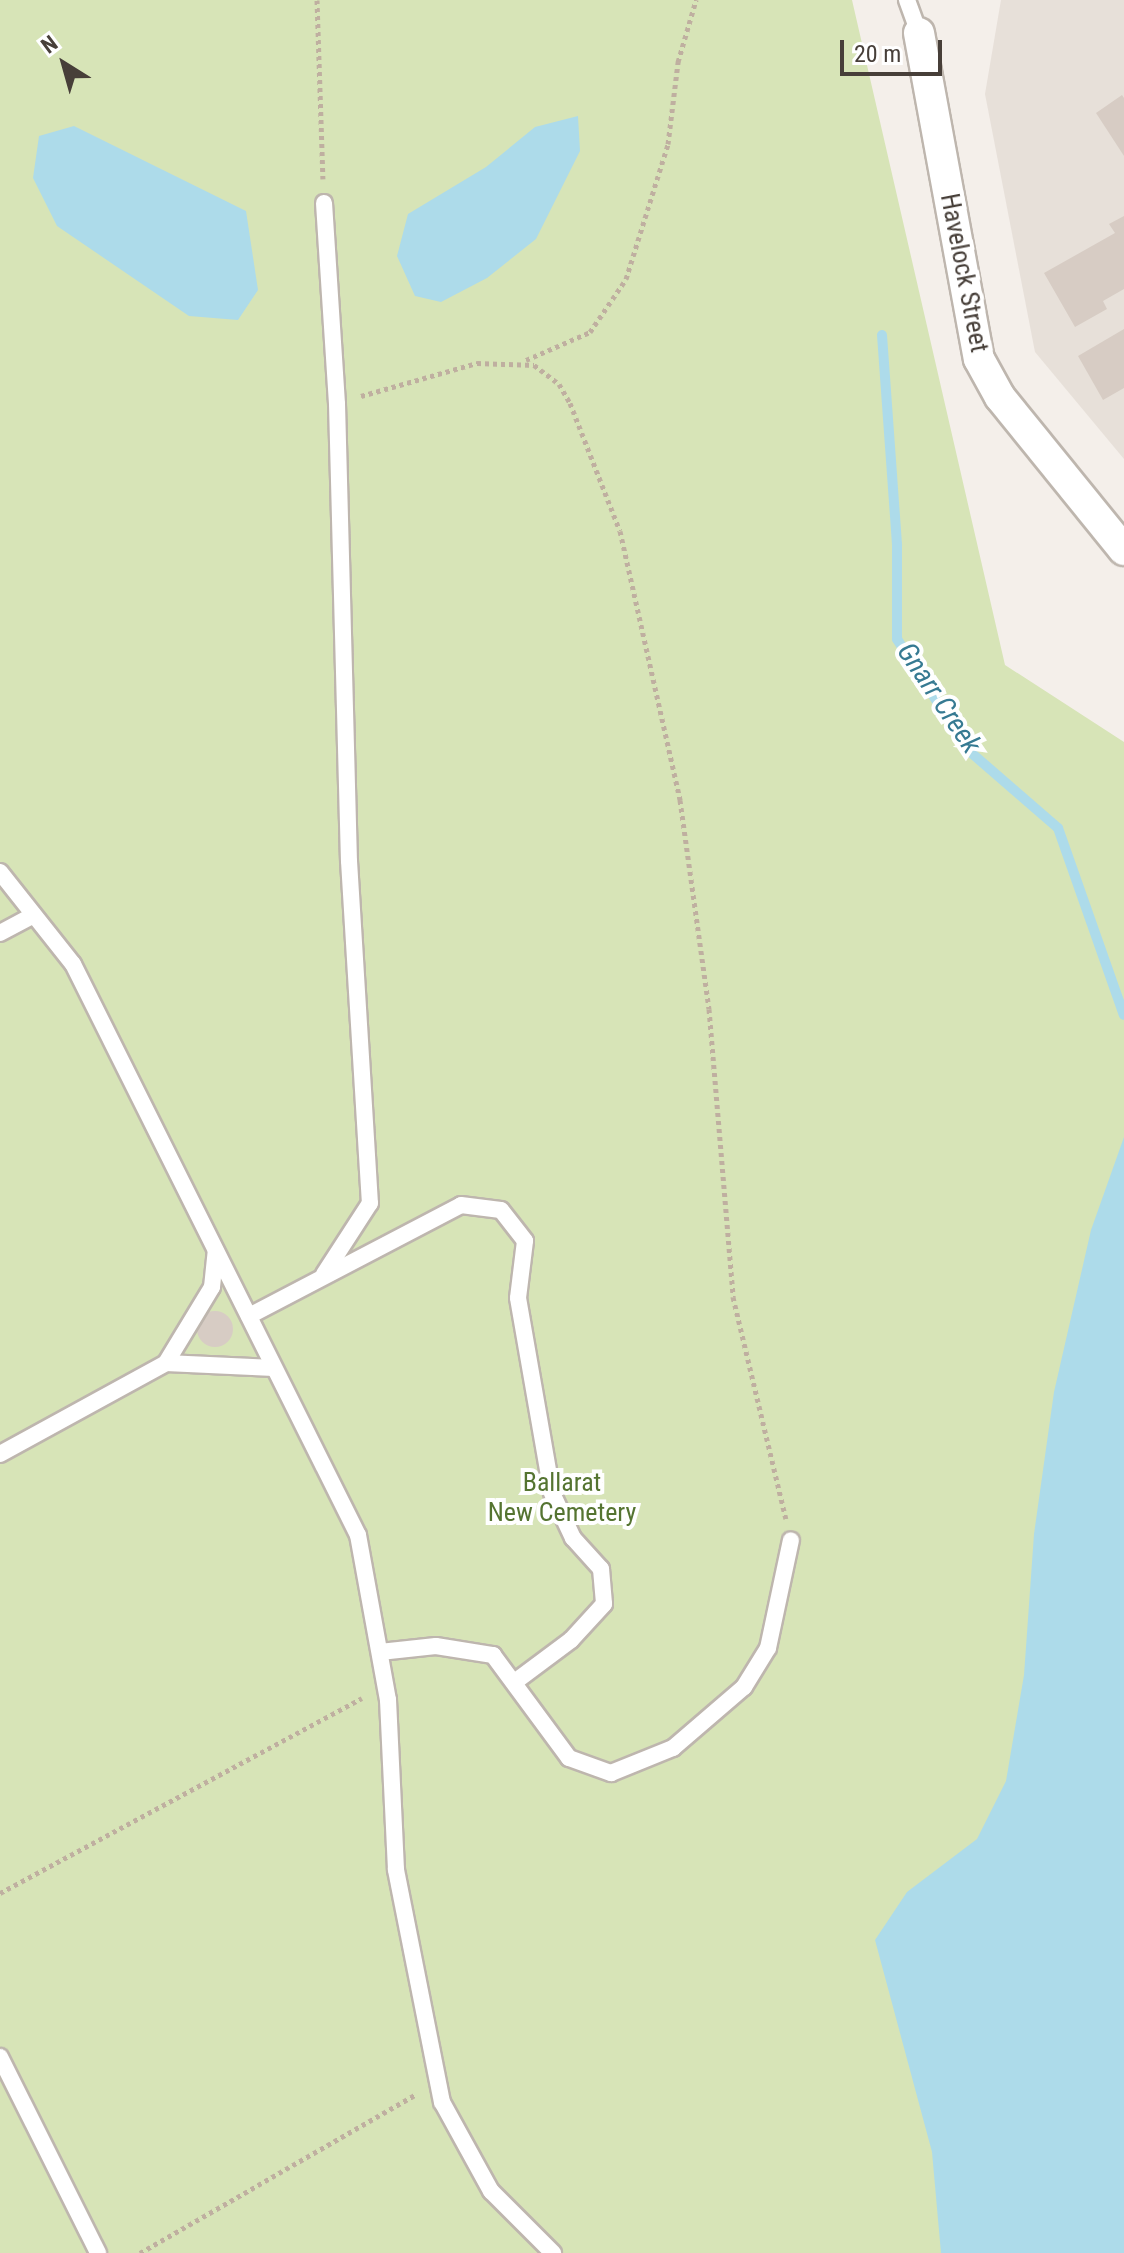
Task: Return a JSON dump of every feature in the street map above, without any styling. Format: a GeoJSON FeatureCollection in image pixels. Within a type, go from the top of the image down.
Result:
{"type":"FeatureCollection","features":[{"type":"Feature","properties":{"kind":"street","name":"Havelock Street"},"geometry":{"type":"LineString","coordinates":[[919,33],[979,359],[1000,397],[1122,544]]}},
{"type":"Feature","properties":{"kind":"lane","name":"Havelock Street"},"geometry":{"type":"LineString","coordinates":[[907,0],[919,33]]}},
{"type":"Feature","properties":{"kind":"lane"},"geometry":{"type":"LineString","coordinates":[[324,203],[337,404],[349,861],[370,1203],[324,1274]]}},
{"type":"Feature","properties":{"kind":"lane"},"geometry":{"type":"LineString","coordinates":[[0,872],[73,964],[358,1535],[385,1685],[396,1870],[442,2102],[491,2191],[553,2253]]}},
{"type":"Feature","properties":{"kind":"lane"},"geometry":{"type":"LineString","coordinates":[[0,933],[34,915]]}},
{"type":"Feature","properties":{"kind":"lane"},"geometry":{"type":"LineString","coordinates":[[249,1316],[324,1274],[461,1205],[501,1210],[525,1241],[518,1298],[552,1493],[573,1538],[601,1569],[604,1604],[571,1640],[516,1681]]}},
{"type":"Feature","properties":{"kind":"lane"},"geometry":{"type":"LineString","coordinates":[[0,1454],[166,1363],[212,1287],[216,1251]]}},
{"type":"Feature","properties":{"kind":"lane"},"geometry":{"type":"LineString","coordinates":[[166,1363],[274,1368]]}},
{"type":"Feature","properties":{"kind":"lane"},"geometry":{"type":"LineString","coordinates":[[380,1652],[436,1646],[493,1655],[516,1681],[569,1758],[611,1773],[673,1748],[744,1687],[768,1648],[791,1540]]}},
{"type":"Feature","properties":{"kind":"lane"},"geometry":{"type":"LineString","coordinates":[[0,2057],[98,2253]]}},
{"type":"Feature","properties":{"kind":"path"},"geometry":{"type":"LineString","coordinates":[[317,0],[324,203]]}},
{"type":"Feature","properties":{"kind":"path"},"geometry":{"type":"LineString","coordinates":[[337,404],[446,370],[525,361],[590,332],[626,279],[668,144],[678,62],[696,0]]}},
{"type":"Feature","properties":{"kind":"path"},"geometry":{"type":"LineString","coordinates":[[525,361],[552,377],[565,394],[620,531],[677,785],[709,1009],[733,1297],[791,1540]]}},
{"type":"Feature","properties":{"kind":"path"},"geometry":{"type":"LineString","coordinates":[[0,1893],[385,1685]]}},
{"type":"Feature","properties":{"kind":"path"},"geometry":{"type":"LineString","coordinates":[[140,2253],[437,2082]]}},
{"type":"Feature","properties":{"kind":"shaded area"},"geometry":{"type":"Polygon","coordinates":[[[1001,0],[1124,0],[1124,459],[1035,352],[985,94],[1001,0]]]}},
{"type":"Feature","properties":{"kind":"green space","name":"Ballarat New Cemetery"},"geometry":{"type":"Polygon","coordinates":[[[0,0],[852,0],[1005,665],[1124,742],[1124,2253],[0,2253],[0,0]]]}},
{"type":"Feature","properties":{"kind":"water"},"geometry":{"type":"Polygon","coordinates":[[[578,116],[580,151],[536,239],[487,278],[441,302],[415,296],[397,256],[408,214],[486,167],[535,127],[578,116]]]}},
{"type":"Feature","properties":{"kind":"water"},"geometry":{"type":"Polygon","coordinates":[[[74,126],[246,211],[258,290],[238,320],[189,316],[57,226],[33,178],[39,136],[74,126]]]}},
{"type":"Feature","properties":{"kind":"water"},"geometry":{"type":"Polygon","coordinates":[[[1124,1137],[1124,2253],[941,2253],[932,2152],[875,1940],[907,1892],[977,1839],[1006,1781],[1024,1675],[1034,1534],[1054,1392],[1091,1230],[1124,1137]]]}},
{"type":"Feature","properties":{"kind":"building"},"geometry":{"type":"Polygon","coordinates":[[[1122,95],[1124,98],[1124,156],[1096,113],[1122,95]]]}},
{"type":"Feature","properties":{"kind":"building"},"geometry":{"type":"Polygon","coordinates":[[[1124,216],[1124,289],[1103,301],[1107,309],[1075,327],[1044,273],[1115,233],[1109,224],[1124,216]]]}},
{"type":"Feature","properties":{"kind":"building"},"geometry":{"type":"Polygon","coordinates":[[[1124,329],[1124,388],[1103,400],[1078,356],[1124,329]]]}},
{"type":"Feature","properties":{"kind":"building"},"geometry":{"type":"Polygon","coordinates":[[[215,1311],[228,1316],[233,1329],[228,1342],[215,1347],[202,1342],[197,1329],[202,1316],[215,1311]]]}},
{"type":"Feature","properties":{"kind":"waterway","name":"Gnarr Creek"},"geometry":{"type":"LineString","coordinates":[[882,335],[897,545],[897,639],[968,750],[1058,828],[1124,1015]]}}]}
